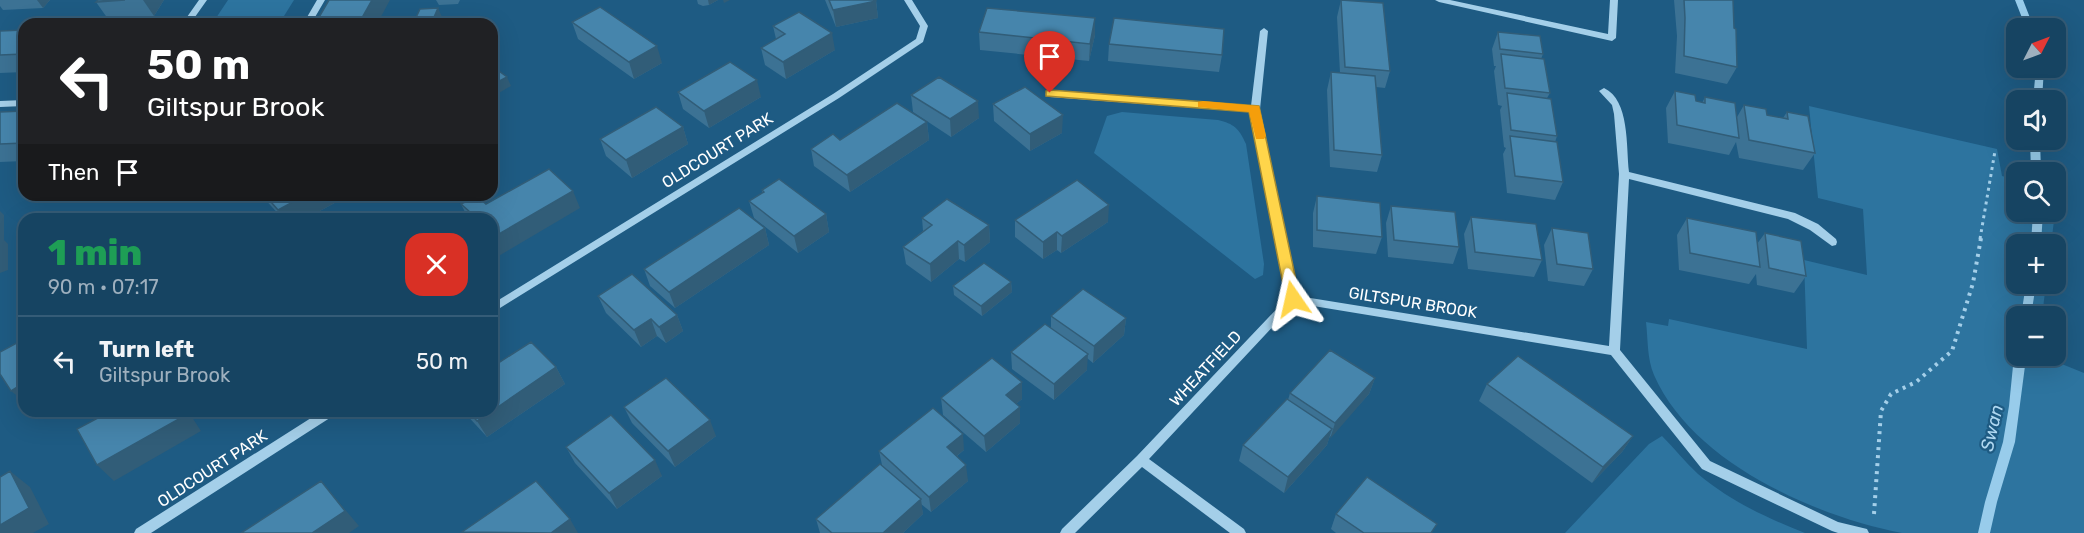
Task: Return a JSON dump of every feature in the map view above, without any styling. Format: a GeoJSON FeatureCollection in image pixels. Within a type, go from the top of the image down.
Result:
{"type":"FeatureCollection","features":[{"type":"Feature","properties":{"kind":"street"},"geometry":{"type":"LineString","coordinates":[[190,18],[203,0]]}},
{"type":"Feature","properties":{"kind":"street"},"geometry":{"type":"LineString","coordinates":[[310,18],[321,0]]}},
{"type":"Feature","properties":{"kind":"street","name":"OLDCOURT PARK"},"geometry":{"type":"LineString","coordinates":[[498,305],[836,96],[920,40],[924,26],[908,0]]}},
{"type":"Feature","properties":{"kind":"street"},"geometry":{"type":"LineString","coordinates":[[1439,0],[1612,38],[1614,0]]}},
{"type":"Feature","properties":{"kind":"street"},"geometry":{"type":"LineString","coordinates":[[1263,31],[1255,108],[1293,299]]}},
{"type":"Feature","properties":{"kind":"street"},"geometry":{"type":"LineString","coordinates":[[1604,92],[1616,104],[1619,114],[1624,174],[1614,351],[1706,465],[1836,527],[1863,533]]}},
{"type":"Feature","properties":{"kind":"street"},"geometry":{"type":"LineString","coordinates":[[1050,93],[1255,108]]}},
{"type":"Feature","properties":{"kind":"street"},"geometry":{"type":"LineString","coordinates":[[0,104],[18,103]]}},
{"type":"Feature","properties":{"kind":"street"},"geometry":{"type":"LineString","coordinates":[[1624,174],[1791,216],[1814,227],[1832,242]]}},
{"type":"Feature","properties":{"kind":"street","name":"GILTSPUR BROOK"},"geometry":{"type":"LineString","coordinates":[[1293,299],[1614,351]]}},
{"type":"Feature","properties":{"kind":"street","name":"WHEATFIELD"},"geometry":{"type":"LineString","coordinates":[[1066,533],[1141,460],[1293,299]]}},
{"type":"Feature","properties":{"kind":"street","name":"OLDCOURT PARK"},"geometry":{"type":"LineString","coordinates":[[140,533],[323,417]]}},
{"type":"Feature","properties":{"kind":"street"},"geometry":{"type":"LineString","coordinates":[[1141,460],[1240,533]]}},
{"type":"Feature","properties":{"kind":"path"},"geometry":{"type":"LineString","coordinates":[[1874,523],[1881,411],[1891,394],[1916,382],[1953,351],[1973,283],[1995,151]]}},
{"type":"Feature","properties":{"kind":"shaded area"},"geometry":{"type":"Polygon","coordinates":[[[228,0],[294,0],[283,18],[216,18],[228,0]]]}},
{"type":"Feature","properties":{"kind":"shaded area"},"geometry":{"type":"Polygon","coordinates":[[[1809,106],[1997,149],[2002,176],[2006,177],[2006,222],[2054,222],[2052,234],[2006,234],[2006,294],[2045,294],[2043,306],[2006,306],[2006,366],[2066,366],[2084,373],[2084,533],[1902,533],[1868,525],[1831,513],[1759,480],[1726,459],[1696,434],[1672,406],[1652,369],[1646,322],[1668,326],[1669,319],[1807,349],[1804,260],[1867,275],[1863,209],[1818,198],[1809,106]]]}},
{"type":"Feature","properties":{"kind":"shaded area"},"geometry":{"type":"Polygon","coordinates":[[[1122,112],[1218,120],[1238,130],[1246,144],[1264,264],[1263,275],[1255,279],[1094,153],[1107,116],[1122,112]]]}},
{"type":"Feature","properties":{"kind":"shaded area"},"geometry":{"type":"Polygon","coordinates":[[[1662,436],[1710,484],[1763,515],[1805,533],[1565,533],[1649,444],[1662,436]]]}},
{"type":"Feature","properties":{"kind":"building"},"geometry":{"type":"Polygon","coordinates":[[[98,0],[125,0],[96,2],[98,0]]]}},
{"type":"Feature","properties":{"kind":"building"},"geometry":{"type":"Polygon","coordinates":[[[329,0],[372,0],[362,18],[318,18],[329,0]]]}},
{"type":"Feature","properties":{"kind":"building"},"geometry":{"type":"Polygon","coordinates":[[[829,0],[876,0],[876,1],[833,10],[829,0]]]}},
{"type":"Feature","properties":{"kind":"building"},"geometry":{"type":"Polygon","coordinates":[[[1341,0],[1383,3],[1390,71],[1345,67],[1341,0]]]}},
{"type":"Feature","properties":{"kind":"building"},"geometry":{"type":"Polygon","coordinates":[[[1684,0],[1733,0],[1737,67],[1684,56],[1684,0]]]}},
{"type":"Feature","properties":{"kind":"building"},"geometry":{"type":"Polygon","coordinates":[[[600,7],[657,46],[629,62],[572,22],[600,7]]]}},
{"type":"Feature","properties":{"kind":"building"},"geometry":{"type":"Polygon","coordinates":[[[438,8],[434,18],[416,18],[420,9],[438,8]]]}},
{"type":"Feature","properties":{"kind":"building"},"geometry":{"type":"Polygon","coordinates":[[[987,8],[1095,18],[1090,44],[979,32],[987,8]]]}},
{"type":"Feature","properties":{"kind":"building"},"geometry":{"type":"Polygon","coordinates":[[[799,12],[832,33],[783,62],[761,48],[785,34],[773,26],[799,12]]]}},
{"type":"Feature","properties":{"kind":"building"},"geometry":{"type":"Polygon","coordinates":[[[1114,18],[1224,29],[1222,55],[1109,44],[1114,18]]]}},
{"type":"Feature","properties":{"kind":"building"},"geometry":{"type":"Polygon","coordinates":[[[18,30],[18,54],[0,55],[0,31],[18,30]]]}},
{"type":"Feature","properties":{"kind":"building"},"geometry":{"type":"Polygon","coordinates":[[[1498,32],[1540,36],[1543,54],[1500,49],[1498,32]]]}},
{"type":"Feature","properties":{"kind":"building"},"geometry":{"type":"Polygon","coordinates":[[[1501,54],[1544,59],[1550,93],[1505,88],[1501,54]]]}},
{"type":"Feature","properties":{"kind":"building"},"geometry":{"type":"Polygon","coordinates":[[[730,62],[757,80],[704,111],[678,92],[730,62]]]}},
{"type":"Feature","properties":{"kind":"building"},"geometry":{"type":"Polygon","coordinates":[[[498,70],[507,77],[498,82],[498,70]]]}},
{"type":"Feature","properties":{"kind":"building"},"geometry":{"type":"Polygon","coordinates":[[[1331,72],[1375,76],[1382,155],[1334,150],[1331,72]]]}},
{"type":"Feature","properties":{"kind":"building"},"geometry":{"type":"Polygon","coordinates":[[[939,77],[978,101],[950,119],[911,95],[939,77]]]}},
{"type":"Feature","properties":{"kind":"building"},"geometry":{"type":"Polygon","coordinates":[[[1025,87],[1063,115],[1030,134],[993,104],[1025,87]]]}},
{"type":"Feature","properties":{"kind":"building"},"geometry":{"type":"Polygon","coordinates":[[[1675,91],[1695,95],[1696,101],[1705,103],[1705,97],[1735,103],[1739,138],[1677,125],[1675,91]]]}},
{"type":"Feature","properties":{"kind":"building"},"geometry":{"type":"Polygon","coordinates":[[[1507,93],[1551,99],[1557,136],[1511,130],[1507,93]]]}},
{"type":"Feature","properties":{"kind":"building"},"geometry":{"type":"Polygon","coordinates":[[[897,103],[927,122],[847,175],[811,149],[833,134],[840,140],[897,103]]]}},
{"type":"Feature","properties":{"kind":"building"},"geometry":{"type":"Polygon","coordinates":[[[1744,105],[1766,109],[1767,115],[1788,119],[1787,112],[1808,116],[1815,153],[1749,140],[1744,105]]]}},
{"type":"Feature","properties":{"kind":"building"},"geometry":{"type":"Polygon","coordinates":[[[656,107],[683,127],[626,160],[600,139],[656,107]]]}},
{"type":"Feature","properties":{"kind":"building"},"geometry":{"type":"Polygon","coordinates":[[[18,111],[18,143],[0,144],[0,112],[18,111]]]}},
{"type":"Feature","properties":{"kind":"building"},"geometry":{"type":"Polygon","coordinates":[[[1510,136],[1557,142],[1563,182],[1515,176],[1510,136]]]}},
{"type":"Feature","properties":{"kind":"building"},"geometry":{"type":"Polygon","coordinates":[[[549,169],[573,191],[498,235],[498,213],[468,213],[470,212],[461,204],[467,201],[483,201],[486,204],[498,201],[498,197],[549,169]]]}},
{"type":"Feature","properties":{"kind":"building"},"geometry":{"type":"Polygon","coordinates":[[[779,179],[826,214],[794,236],[749,201],[779,179]]]}},
{"type":"Feature","properties":{"kind":"building"},"geometry":{"type":"Polygon","coordinates":[[[1077,180],[1109,205],[1062,236],[1057,232],[1043,242],[1015,220],[1077,180]]]}},
{"type":"Feature","properties":{"kind":"building"},"geometry":{"type":"Polygon","coordinates":[[[1317,196],[1380,203],[1382,237],[1317,230],[1317,196]]]}},
{"type":"Feature","properties":{"kind":"building"},"geometry":{"type":"Polygon","coordinates":[[[947,199],[989,225],[964,245],[958,241],[930,264],[903,247],[932,225],[922,218],[947,199]]]}},
{"type":"Feature","properties":{"kind":"building"},"geometry":{"type":"Polygon","coordinates":[[[270,201],[295,201],[278,210],[270,201]]]}},
{"type":"Feature","properties":{"kind":"building"},"geometry":{"type":"Polygon","coordinates":[[[1391,206],[1455,212],[1459,247],[1394,240],[1391,206]]]}},
{"type":"Feature","properties":{"kind":"building"},"geometry":{"type":"Polygon","coordinates":[[[739,208],[765,228],[669,292],[644,269],[739,208]]]}},
{"type":"Feature","properties":{"kind":"building"},"geometry":{"type":"Polygon","coordinates":[[[1471,217],[1536,224],[1542,260],[1475,252],[1471,217]]]}},
{"type":"Feature","properties":{"kind":"building"},"geometry":{"type":"Polygon","coordinates":[[[1687,218],[1756,232],[1760,267],[1690,253],[1687,218]]]}},
{"type":"Feature","properties":{"kind":"building"},"geometry":{"type":"Polygon","coordinates":[[[1552,228],[1588,233],[1593,269],[1557,264],[1552,228]]]}},
{"type":"Feature","properties":{"kind":"building"},"geometry":{"type":"Polygon","coordinates":[[[1765,233],[1801,241],[1806,276],[1769,268],[1765,233]]]}},
{"type":"Feature","properties":{"kind":"building"},"geometry":{"type":"Polygon","coordinates":[[[984,263],[1011,282],[981,306],[953,286],[984,263]]]}},
{"type":"Feature","properties":{"kind":"building"},"geometry":{"type":"Polygon","coordinates":[[[632,274],[677,315],[659,327],[651,319],[634,330],[598,296],[632,274]]]}},
{"type":"Feature","properties":{"kind":"building"},"geometry":{"type":"Polygon","coordinates":[[[1083,289],[1126,318],[1094,346],[1051,316],[1083,289]]]}},
{"type":"Feature","properties":{"kind":"building"},"geometry":{"type":"Polygon","coordinates":[[[1045,324],[1088,354],[1054,384],[1011,352],[1045,324]]]}},
{"type":"Feature","properties":{"kind":"building"},"geometry":{"type":"Polygon","coordinates":[[[18,342],[18,387],[11,391],[0,374],[0,352],[18,342]]]}},
{"type":"Feature","properties":{"kind":"building"},"geometry":{"type":"Polygon","coordinates":[[[531,342],[556,367],[498,407],[498,363],[531,342]]]}},
{"type":"Feature","properties":{"kind":"building"},"geometry":{"type":"Polygon","coordinates":[[[1330,350],[1375,378],[1335,423],[1290,393],[1330,350]]]}},
{"type":"Feature","properties":{"kind":"building"},"geometry":{"type":"Polygon","coordinates":[[[1518,356],[1633,436],[1603,467],[1487,384],[1518,356]]]}},
{"type":"Feature","properties":{"kind":"building"},"geometry":{"type":"Polygon","coordinates":[[[992,358],[1022,382],[1006,395],[1020,407],[984,436],[941,398],[992,358]]]}},
{"type":"Feature","properties":{"kind":"building"},"geometry":{"type":"Polygon","coordinates":[[[666,378],[710,420],[668,451],[624,407],[666,378]]]}},
{"type":"Feature","properties":{"kind":"building"},"geometry":{"type":"Polygon","coordinates":[[[1287,399],[1332,429],[1288,477],[1243,445],[1287,399]]]}},
{"type":"Feature","properties":{"kind":"building"},"geometry":{"type":"Polygon","coordinates":[[[933,408],[963,434],[947,447],[966,465],[929,497],[879,451],[933,408]]]}},
{"type":"Feature","properties":{"kind":"building"},"geometry":{"type":"Polygon","coordinates":[[[611,415],[655,460],[609,493],[566,447],[611,415]]]}},
{"type":"Feature","properties":{"kind":"building"},"geometry":{"type":"Polygon","coordinates":[[[100,417],[182,417],[97,465],[77,429],[100,417]]]}},
{"type":"Feature","properties":{"kind":"building"},"geometry":{"type":"Polygon","coordinates":[[[880,464],[921,499],[883,533],[832,533],[816,519],[880,464]]]}},
{"type":"Feature","properties":{"kind":"building"},"geometry":{"type":"Polygon","coordinates":[[[10,471],[29,508],[0,525],[0,477],[10,471]]]}},
{"type":"Feature","properties":{"kind":"building"},"geometry":{"type":"Polygon","coordinates":[[[1367,477],[1437,524],[1431,533],[1364,533],[1336,514],[1367,477]]]}},
{"type":"Feature","properties":{"kind":"building"},"geometry":{"type":"Polygon","coordinates":[[[321,481],[345,511],[312,533],[241,533],[321,481]]]}},
{"type":"Feature","properties":{"kind":"building"},"geometry":{"type":"Polygon","coordinates":[[[536,481],[570,519],[551,533],[462,532],[536,481]]]}},
{"type":"Feature","properties":{"kind":"waterway","name":"Swan"},"geometry":{"type":"LineString","coordinates":[[2019,0],[2026,18]]}},
{"type":"Feature","properties":{"kind":"waterway","name":"Swan"},"geometry":{"type":"LineString","coordinates":[[2039,78],[2039,90]]}},
{"type":"Feature","properties":{"kind":"waterway","name":"Swan"},"geometry":{"type":"LineString","coordinates":[[2035,150],[2036,162]]}},
{"type":"Feature","properties":{"kind":"waterway","name":"Swan"},"geometry":{"type":"LineString","coordinates":[[2037,222],[2037,234]]}},
{"type":"Feature","properties":{"kind":"waterway","name":"Swan"},"geometry":{"type":"LineString","coordinates":[[2028,306],[2029,294]]}},
{"type":"Feature","properties":{"kind":"waterway","name":"Swan"},"geometry":{"type":"LineString","coordinates":[[1984,533],[2009,442],[2019,366]]}},
{"type":"Feature","properties":{"kind":"slow traffic"},"geometry":{"type":"LineString","coordinates":[[1203,105],[1255,108],[1260,136]]}},
{"type":"Feature","properties":{"kind":"route"},"geometry":{"type":"LineString","coordinates":[[1050,93],[1255,108],[1293,299]]}}]}
